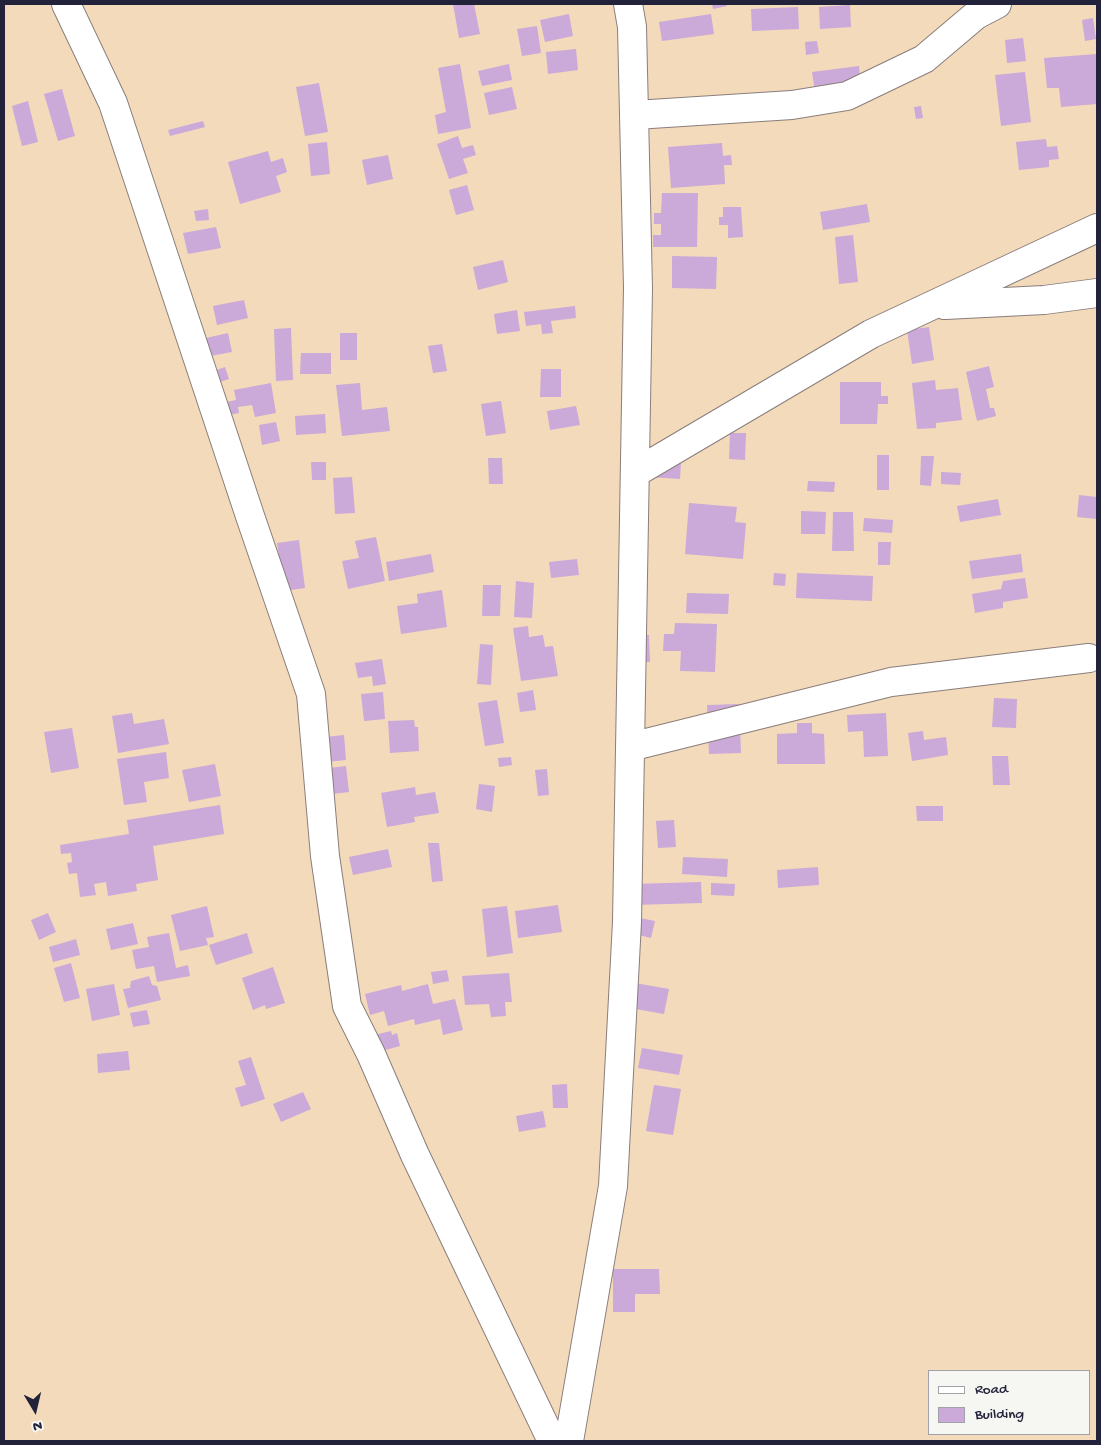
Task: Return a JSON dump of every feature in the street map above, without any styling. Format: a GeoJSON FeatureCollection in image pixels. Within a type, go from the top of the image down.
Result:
{"type":"FeatureCollection","features":[{"type":"Feature","properties":{"kind":"street"},"geometry":{"type":"LineString","coordinates":[[66,4],[113,103],[311,694],[325,856],[347,1006],[371,1054],[415,1155],[552,1441]]}},
{"type":"Feature","properties":{"kind":"street"},"geometry":{"type":"LineString","coordinates":[[568,1441],[613,1186],[627,922],[638,288],[632,27],[628,4]]}},
{"type":"Feature","properties":{"kind":"street"},"geometry":{"type":"LineString","coordinates":[[634,115],[792,105],[847,96],[924,59],[976,16],[997,4]]}},
{"type":"Feature","properties":{"kind":"street"},"geometry":{"type":"LineString","coordinates":[[635,473],[871,334],[1097,228]]}},
{"type":"Feature","properties":{"kind":"street"},"geometry":{"type":"LineString","coordinates":[[931,306],[1044,300],[1097,293]]}},
{"type":"Feature","properties":{"kind":"street"},"geometry":{"type":"LineString","coordinates":[[630,747],[891,682],[1089,658]]}},
{"type":"Feature","properties":{"kind":"building"},"geometry":{"type":"Polygon","coordinates":[[[453,4],[474,4],[480,34],[459,38],[453,4]]]}},
{"type":"Feature","properties":{"kind":"building"},"geometry":{"type":"Polygon","coordinates":[[[712,4],[726,4],[727,6],[713,9],[712,4]]]}},
{"type":"Feature","properties":{"kind":"building"},"geometry":{"type":"Polygon","coordinates":[[[850,5],[851,27],[820,29],[819,7],[850,5]]]}},
{"type":"Feature","properties":{"kind":"building"},"geometry":{"type":"Polygon","coordinates":[[[798,7],[799,29],[752,31],[751,9],[798,7]]]}},
{"type":"Feature","properties":{"kind":"building"},"geometry":{"type":"Polygon","coordinates":[[[569,14],[573,36],[545,42],[540,20],[569,14]]]}},
{"type":"Feature","properties":{"kind":"building"},"geometry":{"type":"Polygon","coordinates":[[[711,14],[714,34],[662,41],[659,22],[711,14]]]}},
{"type":"Feature","properties":{"kind":"building"},"geometry":{"type":"Polygon","coordinates":[[[1093,18],[1096,39],[1085,41],[1082,20],[1093,18]]]}},
{"type":"Feature","properties":{"kind":"building"},"geometry":{"type":"Polygon","coordinates":[[[537,26],[541,53],[522,56],[517,29],[537,26]]]}},
{"type":"Feature","properties":{"kind":"building"},"geometry":{"type":"Polygon","coordinates":[[[1023,38],[1026,61],[1007,63],[1005,40],[1023,38]]]}},
{"type":"Feature","properties":{"kind":"building"},"geometry":{"type":"Polygon","coordinates":[[[817,41],[819,53],[806,55],[805,42],[817,41]]]}},
{"type":"Feature","properties":{"kind":"building"},"geometry":{"type":"Polygon","coordinates":[[[576,49],[578,70],[548,74],[546,52],[576,49]]]}},
{"type":"Feature","properties":{"kind":"building"},"geometry":{"type":"Polygon","coordinates":[[[1097,54],[1097,104],[1061,107],[1059,88],[1047,88],[1044,58],[1097,54]]]}},
{"type":"Feature","properties":{"kind":"building"},"geometry":{"type":"Polygon","coordinates":[[[460,64],[471,128],[438,134],[435,115],[446,112],[438,68],[460,64]]]}},
{"type":"Feature","properties":{"kind":"building"},"geometry":{"type":"Polygon","coordinates":[[[509,64],[512,80],[482,86],[478,71],[509,64]]]}},
{"type":"Feature","properties":{"kind":"building"},"geometry":{"type":"Polygon","coordinates":[[[859,66],[861,87],[815,92],[812,72],[859,66]]]}},
{"type":"Feature","properties":{"kind":"building"},"geometry":{"type":"Polygon","coordinates":[[[1025,72],[1031,122],[1001,126],[995,75],[1025,72]]]}},
{"type":"Feature","properties":{"kind":"building"},"geometry":{"type":"Polygon","coordinates":[[[319,83],[328,132],[305,136],[296,87],[319,83]]]}},
{"type":"Feature","properties":{"kind":"building"},"geometry":{"type":"Polygon","coordinates":[[[512,87],[517,109],[489,115],[484,93],[512,87]]]}},
{"type":"Feature","properties":{"kind":"building"},"geometry":{"type":"Polygon","coordinates":[[[62,89],[75,136],[58,141],[44,94],[62,89]]]}},
{"type":"Feature","properties":{"kind":"building"},"geometry":{"type":"Polygon","coordinates":[[[28,101],[38,142],[22,146],[12,106],[28,101]]]}},
{"type":"Feature","properties":{"kind":"building"},"geometry":{"type":"Polygon","coordinates":[[[921,106],[923,118],[916,119],[914,107],[921,106]]]}},
{"type":"Feature","properties":{"kind":"building"},"geometry":{"type":"Polygon","coordinates":[[[203,121],[205,127],[170,136],[168,130],[203,121]]]}},
{"type":"Feature","properties":{"kind":"building"},"geometry":{"type":"Polygon","coordinates":[[[458,136],[462,148],[473,145],[476,155],[463,159],[468,173],[449,179],[437,144],[458,136]]]}},
{"type":"Feature","properties":{"kind":"building"},"geometry":{"type":"Polygon","coordinates":[[[1046,139],[1047,147],[1057,146],[1059,159],[1049,160],[1049,167],[1019,170],[1016,142],[1046,139]]]}},
{"type":"Feature","properties":{"kind":"building"},"geometry":{"type":"Polygon","coordinates":[[[327,142],[330,174],[311,176],[308,144],[327,142]]]}},
{"type":"Feature","properties":{"kind":"building"},"geometry":{"type":"Polygon","coordinates":[[[722,143],[723,156],[731,155],[732,165],[724,165],[725,184],[671,188],[668,147],[722,143]]]}},
{"type":"Feature","properties":{"kind":"building"},"geometry":{"type":"Polygon","coordinates":[[[268,151],[271,162],[283,158],[287,172],[276,176],[281,192],[240,204],[228,162],[268,151]]]}},
{"type":"Feature","properties":{"kind":"building"},"geometry":{"type":"Polygon","coordinates":[[[388,155],[393,179],[367,185],[362,160],[388,155]]]}},
{"type":"Feature","properties":{"kind":"building"},"geometry":{"type":"Polygon","coordinates":[[[467,185],[474,210],[456,215],[449,190],[467,185]]]}},
{"type":"Feature","properties":{"kind":"building"},"geometry":{"type":"Polygon","coordinates":[[[662,193],[698,193],[697,247],[653,247],[653,235],[661,235],[661,224],[654,224],[654,213],[661,213],[662,193]]]}},
{"type":"Feature","properties":{"kind":"building"},"geometry":{"type":"Polygon","coordinates":[[[867,204],[870,222],[823,230],[820,212],[867,204]]]}},
{"type":"Feature","properties":{"kind":"building"},"geometry":{"type":"Polygon","coordinates":[[[723,207],[741,207],[743,237],[728,238],[728,225],[719,225],[719,217],[723,217],[723,207]]]}},
{"type":"Feature","properties":{"kind":"building"},"geometry":{"type":"Polygon","coordinates":[[[208,209],[209,220],[196,221],[194,211],[208,209]]]}},
{"type":"Feature","properties":{"kind":"building"},"geometry":{"type":"Polygon","coordinates":[[[216,227],[221,248],[188,254],[183,233],[216,227]]]}},
{"type":"Feature","properties":{"kind":"building"},"geometry":{"type":"Polygon","coordinates":[[[853,235],[858,282],[839,284],[835,237],[853,235]]]}},
{"type":"Feature","properties":{"kind":"building"},"geometry":{"type":"Polygon","coordinates":[[[672,256],[717,257],[716,289],[672,288],[672,256]]]}},
{"type":"Feature","properties":{"kind":"building"},"geometry":{"type":"Polygon","coordinates":[[[503,260],[508,282],[478,290],[473,267],[503,260]]]}},
{"type":"Feature","properties":{"kind":"building"},"geometry":{"type":"Polygon","coordinates":[[[244,300],[248,318],[217,325],[213,306],[244,300]]]}},
{"type":"Feature","properties":{"kind":"building"},"geometry":{"type":"Polygon","coordinates":[[[575,306],[576,318],[551,321],[553,333],[542,334],[541,324],[526,326],[524,312],[575,306]]]}},
{"type":"Feature","properties":{"kind":"building"},"geometry":{"type":"Polygon","coordinates":[[[517,310],[520,331],[497,334],[494,314],[517,310]]]}},
{"type":"Feature","properties":{"kind":"building"},"geometry":{"type":"Polygon","coordinates":[[[929,327],[934,360],[912,364],[907,330],[929,327]]]}},
{"type":"Feature","properties":{"kind":"building"},"geometry":{"type":"Polygon","coordinates":[[[291,328],[293,380],[276,381],[274,329],[291,328]]]}},
{"type":"Feature","properties":{"kind":"building"},"geometry":{"type":"Polygon","coordinates":[[[228,333],[232,352],[205,357],[202,339],[228,333]]]}},
{"type":"Feature","properties":{"kind":"building"},"geometry":{"type":"Polygon","coordinates":[[[340,333],[357,333],[357,360],[340,360],[340,333]]]}},
{"type":"Feature","properties":{"kind":"building"},"geometry":{"type":"Polygon","coordinates":[[[442,344],[447,371],[433,373],[428,346],[442,344]]]}},
{"type":"Feature","properties":{"kind":"building"},"geometry":{"type":"Polygon","coordinates":[[[301,353],[331,353],[331,374],[300,374],[301,353]]]}},
{"type":"Feature","properties":{"kind":"building"},"geometry":{"type":"Polygon","coordinates":[[[989,366],[994,387],[986,389],[990,408],[994,408],[996,416],[977,421],[966,372],[989,366]]]}},
{"type":"Feature","properties":{"kind":"building"},"geometry":{"type":"Polygon","coordinates":[[[225,367],[229,379],[211,385],[214,371],[225,367]]]}},
{"type":"Feature","properties":{"kind":"building"},"geometry":{"type":"Polygon","coordinates":[[[541,369],[561,369],[561,397],[540,397],[541,369]]]}},
{"type":"Feature","properties":{"kind":"building"},"geometry":{"type":"Polygon","coordinates":[[[935,380],[936,390],[958,388],[962,420],[936,423],[936,428],[917,429],[912,383],[935,380]]]}},
{"type":"Feature","properties":{"kind":"building"},"geometry":{"type":"Polygon","coordinates":[[[840,382],[881,382],[881,396],[888,396],[888,404],[878,404],[877,424],[840,424],[840,382]]]}},
{"type":"Feature","properties":{"kind":"building"},"geometry":{"type":"Polygon","coordinates":[[[271,383],[276,413],[255,417],[252,405],[238,407],[239,413],[224,416],[221,403],[236,400],[234,390],[271,383]]]}},
{"type":"Feature","properties":{"kind":"building"},"geometry":{"type":"Polygon","coordinates":[[[360,383],[362,410],[387,407],[390,431],[342,436],[336,385],[360,383]]]}},
{"type":"Feature","properties":{"kind":"building"},"geometry":{"type":"Polygon","coordinates":[[[501,401],[506,433],[486,436],[481,404],[501,401]]]}},
{"type":"Feature","properties":{"kind":"building"},"geometry":{"type":"Polygon","coordinates":[[[576,406],[580,425],[550,430],[547,411],[576,406]]]}},
{"type":"Feature","properties":{"kind":"building"},"geometry":{"type":"Polygon","coordinates":[[[325,414],[326,433],[296,435],[295,416],[325,414]]]}},
{"type":"Feature","properties":{"kind":"building"},"geometry":{"type":"Polygon","coordinates":[[[276,422],[280,441],[262,445],[259,425],[276,422]]]}},
{"type":"Feature","properties":{"kind":"building"},"geometry":{"type":"Polygon","coordinates":[[[730,433],[746,433],[745,460],[729,459],[730,433]]]}},
{"type":"Feature","properties":{"kind":"building"},"geometry":{"type":"Polygon","coordinates":[[[877,455],[889,455],[889,490],[877,490],[877,455]]]}},
{"type":"Feature","properties":{"kind":"building"},"geometry":{"type":"Polygon","coordinates":[[[921,456],[934,456],[931,486],[920,485],[921,456]]]}},
{"type":"Feature","properties":{"kind":"building"},"geometry":{"type":"Polygon","coordinates":[[[488,458],[502,458],[503,484],[489,484],[488,458]]]}},
{"type":"Feature","properties":{"kind":"building"},"geometry":{"type":"Polygon","coordinates":[[[650,460],[681,462],[680,479],[648,477],[650,460]]]}},
{"type":"Feature","properties":{"kind":"building"},"geometry":{"type":"Polygon","coordinates":[[[311,462],[326,462],[326,480],[312,480],[311,462]]]}},
{"type":"Feature","properties":{"kind":"building"},"geometry":{"type":"Polygon","coordinates":[[[941,472],[961,473],[960,485],[941,484],[941,472]]]}},
{"type":"Feature","properties":{"kind":"building"},"geometry":{"type":"Polygon","coordinates":[[[352,477],[355,513],[335,514],[333,478],[352,477]]]}},
{"type":"Feature","properties":{"kind":"building"},"geometry":{"type":"Polygon","coordinates":[[[808,481],[835,482],[834,492],[807,491],[808,481]]]}},
{"type":"Feature","properties":{"kind":"building"},"geometry":{"type":"Polygon","coordinates":[[[1079,495],[1097,497],[1097,519],[1077,517],[1079,495]]]}},
{"type":"Feature","properties":{"kind":"building"},"geometry":{"type":"Polygon","coordinates":[[[998,499],[1001,515],[960,522],[957,506],[998,499]]]}},
{"type":"Feature","properties":{"kind":"building"},"geometry":{"type":"Polygon","coordinates":[[[689,503],[737,507],[735,522],[746,523],[743,559],[685,554],[689,503]]]}},
{"type":"Feature","properties":{"kind":"building"},"geometry":{"type":"Polygon","coordinates":[[[801,511],[826,512],[825,534],[801,534],[801,511]]]}},
{"type":"Feature","properties":{"kind":"building"},"geometry":{"type":"Polygon","coordinates":[[[833,512],[853,512],[854,551],[832,551],[833,512]]]}},
{"type":"Feature","properties":{"kind":"building"},"geometry":{"type":"Polygon","coordinates":[[[864,518],[893,520],[892,533],[863,531],[864,518]]]}},
{"type":"Feature","properties":{"kind":"building"},"geometry":{"type":"Polygon","coordinates":[[[376,537],[385,581],[348,589],[342,561],[359,558],[355,541],[376,537]]]}},
{"type":"Feature","properties":{"kind":"building"},"geometry":{"type":"Polygon","coordinates":[[[299,540],[305,588],[284,591],[277,543],[299,540]]]}},
{"type":"Feature","properties":{"kind":"building"},"geometry":{"type":"Polygon","coordinates":[[[878,542],[891,542],[890,565],[878,565],[878,542]]]}},
{"type":"Feature","properties":{"kind":"building"},"geometry":{"type":"Polygon","coordinates":[[[431,554],[434,572],[389,581],[386,562],[431,554]]]}},
{"type":"Feature","properties":{"kind":"building"},"geometry":{"type":"Polygon","coordinates":[[[1021,554],[1023,572],[972,579],[969,561],[1021,554]]]}},
{"type":"Feature","properties":{"kind":"building"},"geometry":{"type":"Polygon","coordinates":[[[577,559],[579,575],[551,578],[549,562],[577,559]]]}},
{"type":"Feature","properties":{"kind":"building"},"geometry":{"type":"Polygon","coordinates":[[[774,573],[786,574],[785,586],[773,585],[774,573]]]}},
{"type":"Feature","properties":{"kind":"building"},"geometry":{"type":"Polygon","coordinates":[[[797,573],[873,576],[872,601],[796,598],[797,573]]]}},
{"type":"Feature","properties":{"kind":"building"},"geometry":{"type":"Polygon","coordinates":[[[1025,578],[1028,598],[1003,602],[1003,608],[975,613],[972,594],[1001,589],[1003,581],[1025,578]]]}},
{"type":"Feature","properties":{"kind":"building"},"geometry":{"type":"Polygon","coordinates":[[[516,581],[534,583],[532,618],[514,617],[516,581]]]}},
{"type":"Feature","properties":{"kind":"building"},"geometry":{"type":"Polygon","coordinates":[[[483,585],[501,585],[500,616],[482,616],[483,585]]]}},
{"type":"Feature","properties":{"kind":"building"},"geometry":{"type":"Polygon","coordinates":[[[442,590],[447,627],[401,634],[397,606],[418,603],[417,594],[442,590]]]}},
{"type":"Feature","properties":{"kind":"building"},"geometry":{"type":"Polygon","coordinates":[[[687,593],[729,594],[728,614],[686,613],[687,593]]]}},
{"type":"Feature","properties":{"kind":"building"},"geometry":{"type":"Polygon","coordinates":[[[675,623],[717,624],[715,672],[680,671],[681,651],[663,651],[664,634],[674,634],[675,623]]]}},
{"type":"Feature","properties":{"kind":"building"},"geometry":{"type":"Polygon","coordinates":[[[528,626],[529,637],[543,635],[545,647],[553,646],[558,676],[521,681],[513,628],[528,626]]]}},
{"type":"Feature","properties":{"kind":"building"},"geometry":{"type":"Polygon","coordinates":[[[637,635],[649,635],[650,662],[638,662],[637,635]]]}},
{"type":"Feature","properties":{"kind":"building"},"geometry":{"type":"Polygon","coordinates":[[[480,644],[493,645],[491,685],[477,684],[480,644]]]}},
{"type":"Feature","properties":{"kind":"building"},"geometry":{"type":"Polygon","coordinates":[[[382,659],[386,684],[373,686],[372,676],[358,678],[355,663],[382,659]]]}},
{"type":"Feature","properties":{"kind":"building"},"geometry":{"type":"Polygon","coordinates":[[[533,690],[536,710],[520,712],[517,693],[533,690]]]}},
{"type":"Feature","properties":{"kind":"building"},"geometry":{"type":"Polygon","coordinates":[[[383,692],[385,719],[364,721],[361,694],[383,692]]]}},
{"type":"Feature","properties":{"kind":"building"},"geometry":{"type":"Polygon","coordinates":[[[994,698],[1017,699],[1016,728],[992,727],[994,698]]]}},
{"type":"Feature","properties":{"kind":"building"},"geometry":{"type":"Polygon","coordinates":[[[497,700],[504,743],[485,746],[478,703],[497,700]]]}},
{"type":"Feature","properties":{"kind":"building"},"geometry":{"type":"Polygon","coordinates":[[[739,704],[741,753],[709,754],[707,705],[739,704]]]}},
{"type":"Feature","properties":{"kind":"building"},"geometry":{"type":"Polygon","coordinates":[[[132,713],[134,724],[164,719],[169,744],[118,753],[112,716],[132,713]]]}},
{"type":"Feature","properties":{"kind":"building"},"geometry":{"type":"Polygon","coordinates":[[[886,713],[888,756],[864,757],[863,731],[848,732],[847,715],[886,713]]]}},
{"type":"Feature","properties":{"kind":"building"},"geometry":{"type":"Polygon","coordinates":[[[414,720],[415,727],[418,727],[419,751],[390,753],[388,721],[414,720]]]}},
{"type":"Feature","properties":{"kind":"building"},"geometry":{"type":"Polygon","coordinates":[[[797,723],[812,723],[812,733],[824,734],[825,764],[777,764],[777,734],[797,733],[797,723]]]}},
{"type":"Feature","properties":{"kind":"building"},"geometry":{"type":"Polygon","coordinates":[[[72,728],[79,768],[51,773],[44,732],[72,728]]]}},
{"type":"Feature","properties":{"kind":"building"},"geometry":{"type":"Polygon","coordinates":[[[923,731],[924,740],[946,737],[948,755],[912,761],[908,733],[923,731]]]}},
{"type":"Feature","properties":{"kind":"building"},"geometry":{"type":"Polygon","coordinates":[[[344,735],[346,760],[327,762],[325,737],[344,735]]]}},
{"type":"Feature","properties":{"kind":"building"},"geometry":{"type":"Polygon","coordinates":[[[166,752],[169,778],[144,782],[147,802],[124,805],[117,759],[166,752]]]}},
{"type":"Feature","properties":{"kind":"building"},"geometry":{"type":"Polygon","coordinates":[[[992,756],[1008,756],[1010,785],[993,785],[992,756]]]}},
{"type":"Feature","properties":{"kind":"building"},"geometry":{"type":"Polygon","coordinates":[[[511,757],[512,765],[499,767],[498,758],[511,757]]]}},
{"type":"Feature","properties":{"kind":"building"},"geometry":{"type":"Polygon","coordinates":[[[215,764],[221,796],[189,802],[182,770],[215,764]]]}},
{"type":"Feature","properties":{"kind":"building"},"geometry":{"type":"Polygon","coordinates":[[[346,766],[349,792],[332,794],[329,768],[346,766]]]}},
{"type":"Feature","properties":{"kind":"building"},"geometry":{"type":"Polygon","coordinates":[[[547,769],[549,795],[538,796],[535,770],[547,769]]]}},
{"type":"Feature","properties":{"kind":"building"},"geometry":{"type":"Polygon","coordinates":[[[479,784],[495,786],[492,812],[476,809],[479,784]]]}},
{"type":"Feature","properties":{"kind":"building"},"geometry":{"type":"Polygon","coordinates":[[[415,787],[416,795],[435,792],[439,813],[414,817],[415,822],[387,827],[381,793],[415,787]]]}},
{"type":"Feature","properties":{"kind":"building"},"geometry":{"type":"Polygon","coordinates":[[[220,805],[224,834],[153,846],[158,880],[136,884],[137,891],[108,896],[106,882],[94,884],[96,895],[80,897],[77,873],[69,874],[67,863],[72,862],[71,853],[61,854],[60,845],[129,834],[127,820],[220,805]]]}},
{"type":"Feature","properties":{"kind":"building"},"geometry":{"type":"Polygon","coordinates":[[[916,806],[943,806],[943,821],[917,821],[916,806]]]}},
{"type":"Feature","properties":{"kind":"building"},"geometry":{"type":"Polygon","coordinates":[[[674,820],[676,847],[658,848],[656,821],[674,820]]]}},
{"type":"Feature","properties":{"kind":"building"},"geometry":{"type":"Polygon","coordinates":[[[428,843],[439,843],[443,881],[432,882],[428,843]]]}},
{"type":"Feature","properties":{"kind":"building"},"geometry":{"type":"Polygon","coordinates":[[[388,849],[392,867],[353,875],[349,857],[388,849]]]}},
{"type":"Feature","properties":{"kind":"building"},"geometry":{"type":"Polygon","coordinates":[[[683,857],[728,859],[727,877],[682,874],[683,857]]]}},
{"type":"Feature","properties":{"kind":"building"},"geometry":{"type":"Polygon","coordinates":[[[818,867],[819,885],[778,888],[777,870],[818,867]]]}},
{"type":"Feature","properties":{"kind":"building"},"geometry":{"type":"Polygon","coordinates":[[[701,882],[702,903],[633,905],[633,884],[701,882]]]}},
{"type":"Feature","properties":{"kind":"building"},"geometry":{"type":"Polygon","coordinates":[[[711,883],[735,884],[734,896],[711,895],[711,883]]]}},
{"type":"Feature","properties":{"kind":"building"},"geometry":{"type":"Polygon","coordinates":[[[558,905],[562,932],[518,938],[515,911],[558,905]]]}},
{"type":"Feature","properties":{"kind":"building"},"geometry":{"type":"Polygon","coordinates":[[[207,906],[214,937],[206,938],[208,945],[180,951],[171,915],[207,906]]]}},
{"type":"Feature","properties":{"kind":"building"},"geometry":{"type":"Polygon","coordinates":[[[507,906],[513,953],[487,957],[482,909],[507,906]]]}},
{"type":"Feature","properties":{"kind":"building"},"geometry":{"type":"Polygon","coordinates":[[[48,913],[56,932],[39,940],[31,920],[48,913]]]}},
{"type":"Feature","properties":{"kind":"building"},"geometry":{"type":"Polygon","coordinates":[[[635,917],[655,921],[651,938],[631,933],[635,917]]]}},
{"type":"Feature","properties":{"kind":"building"},"geometry":{"type":"Polygon","coordinates":[[[133,923],[138,944],[111,950],[106,929],[133,923]]]}},
{"type":"Feature","properties":{"kind":"building"},"geometry":{"type":"Polygon","coordinates":[[[169,933],[176,968],[188,965],[190,976],[157,982],[154,966],[136,969],[132,950],[149,947],[147,937],[169,933]]]}},
{"type":"Feature","properties":{"kind":"building"},"geometry":{"type":"Polygon","coordinates":[[[247,933],[253,953],[216,965],[209,945],[247,933]]]}},
{"type":"Feature","properties":{"kind":"building"},"geometry":{"type":"Polygon","coordinates":[[[76,939],[80,955],[53,962],[49,947],[76,939]]]}},
{"type":"Feature","properties":{"kind":"building"},"geometry":{"type":"Polygon","coordinates":[[[71,963],[80,998],[64,1002],[54,968],[71,963]]]}},
{"type":"Feature","properties":{"kind":"building"},"geometry":{"type":"Polygon","coordinates":[[[273,967],[285,1003],[266,1009],[265,1005],[253,1010],[242,978],[273,967]]]}},
{"type":"Feature","properties":{"kind":"building"},"geometry":{"type":"Polygon","coordinates":[[[447,970],[449,981],[433,984],[431,972],[447,970]]]}},
{"type":"Feature","properties":{"kind":"building"},"geometry":{"type":"Polygon","coordinates":[[[509,973],[512,1002],[505,1002],[506,1016],[491,1017],[489,1004],[465,1005],[462,976],[509,973]]]}},
{"type":"Feature","properties":{"kind":"building"},"geometry":{"type":"Polygon","coordinates":[[[149,976],[152,985],[157,986],[161,1000],[128,1008],[123,989],[130,988],[131,981],[149,976]]]}},
{"type":"Feature","properties":{"kind":"building"},"geometry":{"type":"Polygon","coordinates":[[[635,983],[669,989],[664,1014],[630,1008],[635,983]]]}},
{"type":"Feature","properties":{"kind":"building"},"geometry":{"type":"Polygon","coordinates":[[[114,984],[120,1015],[92,1021],[86,989],[114,984]]]}},
{"type":"Feature","properties":{"kind":"building"},"geometry":{"type":"Polygon","coordinates":[[[428,984],[433,1004],[455,999],[463,1030],[443,1035],[440,1019],[415,1025],[414,1019],[388,1026],[384,1011],[370,1015],[365,994],[401,985],[402,991],[428,984]]]}},
{"type":"Feature","properties":{"kind":"building"},"geometry":{"type":"Polygon","coordinates":[[[147,1010],[150,1024],[133,1027],[130,1013],[147,1010]]]}},
{"type":"Feature","properties":{"kind":"building"},"geometry":{"type":"Polygon","coordinates":[[[391,1031],[392,1035],[397,1033],[400,1046],[371,1054],[366,1037],[391,1031]]]}},
{"type":"Feature","properties":{"kind":"building"},"geometry":{"type":"Polygon","coordinates":[[[642,1048],[683,1055],[679,1075],[638,1068],[642,1048]]]}},
{"type":"Feature","properties":{"kind":"building"},"geometry":{"type":"Polygon","coordinates":[[[128,1051],[130,1070],[98,1073],[97,1054],[128,1051]]]}},
{"type":"Feature","properties":{"kind":"building"},"geometry":{"type":"Polygon","coordinates":[[[251,1057],[265,1099],[241,1107],[235,1088],[246,1085],[238,1061],[251,1057]]]}},
{"type":"Feature","properties":{"kind":"building"},"geometry":{"type":"Polygon","coordinates":[[[567,1084],[568,1108],[553,1108],[552,1085],[567,1084]]]}},
{"type":"Feature","properties":{"kind":"building"},"geometry":{"type":"Polygon","coordinates":[[[654,1085],[681,1089],[673,1135],[646,1131],[654,1085]]]}},
{"type":"Feature","properties":{"kind":"building"},"geometry":{"type":"Polygon","coordinates":[[[303,1092],[311,1109],[281,1122],[273,1104],[303,1092]]]}},
{"type":"Feature","properties":{"kind":"building"},"geometry":{"type":"Polygon","coordinates":[[[543,1111],[546,1127],[519,1132],[516,1116],[543,1111]]]}},
{"type":"Feature","properties":{"kind":"building"},"geometry":{"type":"Polygon","coordinates":[[[613,1269],[659,1269],[660,1294],[635,1294],[635,1312],[613,1312],[613,1269]]]}}]}
